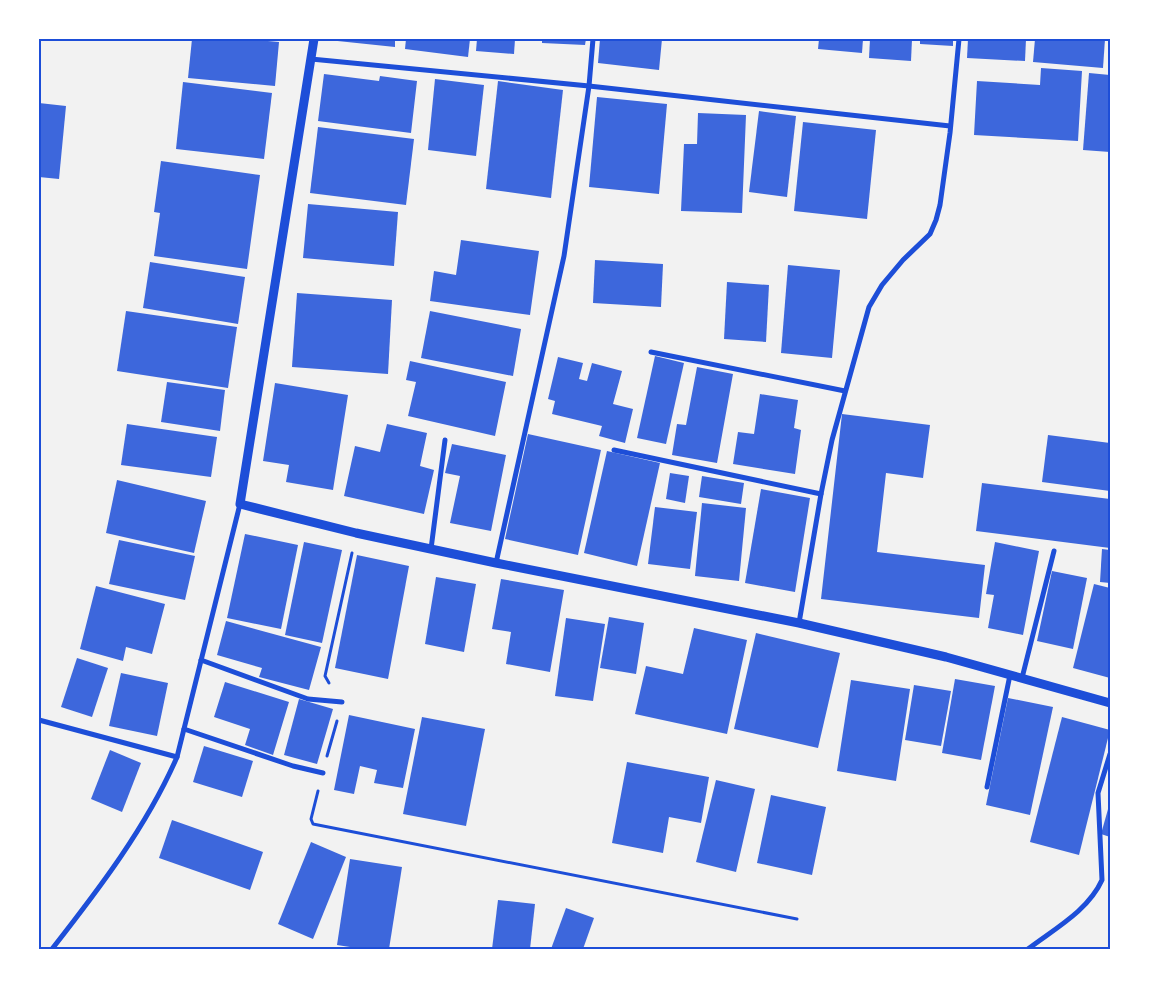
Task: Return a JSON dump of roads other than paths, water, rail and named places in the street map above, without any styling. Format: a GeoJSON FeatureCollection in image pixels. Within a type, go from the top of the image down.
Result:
{"type":"FeatureCollection","features":[{"type":"Feature","properties":{"kind":"street"},"geometry":{"type":"LineString","coordinates":[[52,949],[91,899],[143,820],[164,787],[177,757],[240,504],[314,39]]}},
{"type":"Feature","properties":{"kind":"street"},"geometry":{"type":"LineString","coordinates":[[496,563],[564,256],[593,39]]}},
{"type":"Feature","properties":{"kind":"street"},"geometry":{"type":"LineString","coordinates":[[799,623],[832,440],[869,307],[882,285],[903,260],[930,234],[936,220],[940,205],[959,39]]}},
{"type":"Feature","properties":{"kind":"street"},"geometry":{"type":"LineString","coordinates":[[311,59],[588,86],[950,126]]}},
{"type":"Feature","properties":{"kind":"street"},"geometry":{"type":"LineString","coordinates":[[651,352],[845,390]]}},
{"type":"Feature","properties":{"kind":"street"},"geometry":{"type":"LineString","coordinates":[[431,549],[445,440]]}},
{"type":"Feature","properties":{"kind":"street"},"geometry":{"type":"LineString","coordinates":[[614,450],[821,494]]}},
{"type":"Feature","properties":{"kind":"street"},"geometry":{"type":"LineString","coordinates":[[240,504],[356,533],[496,563],[799,623],[946,657],[1110,703]]}},
{"type":"Feature","properties":{"kind":"street"},"geometry":{"type":"LineString","coordinates":[[1022,678],[1054,551]]}},
{"type":"Feature","properties":{"kind":"street"},"geometry":{"type":"LineString","coordinates":[[201,660],[308,699],[342,702]]}},
{"type":"Feature","properties":{"kind":"street"},"geometry":{"type":"LineString","coordinates":[[987,788],[1010,674]]}},
{"type":"Feature","properties":{"kind":"street"},"geometry":{"type":"LineString","coordinates":[[39,720],[177,757]]}},
{"type":"Feature","properties":{"kind":"street"},"geometry":{"type":"LineString","coordinates":[[184,728],[293,766],[323,773]]}},
{"type":"Feature","properties":{"kind":"street"},"geometry":{"type":"LineString","coordinates":[[1028,949],[1084,907],[1097,891],[1102,880],[1098,793],[1110,754]]}}]}
